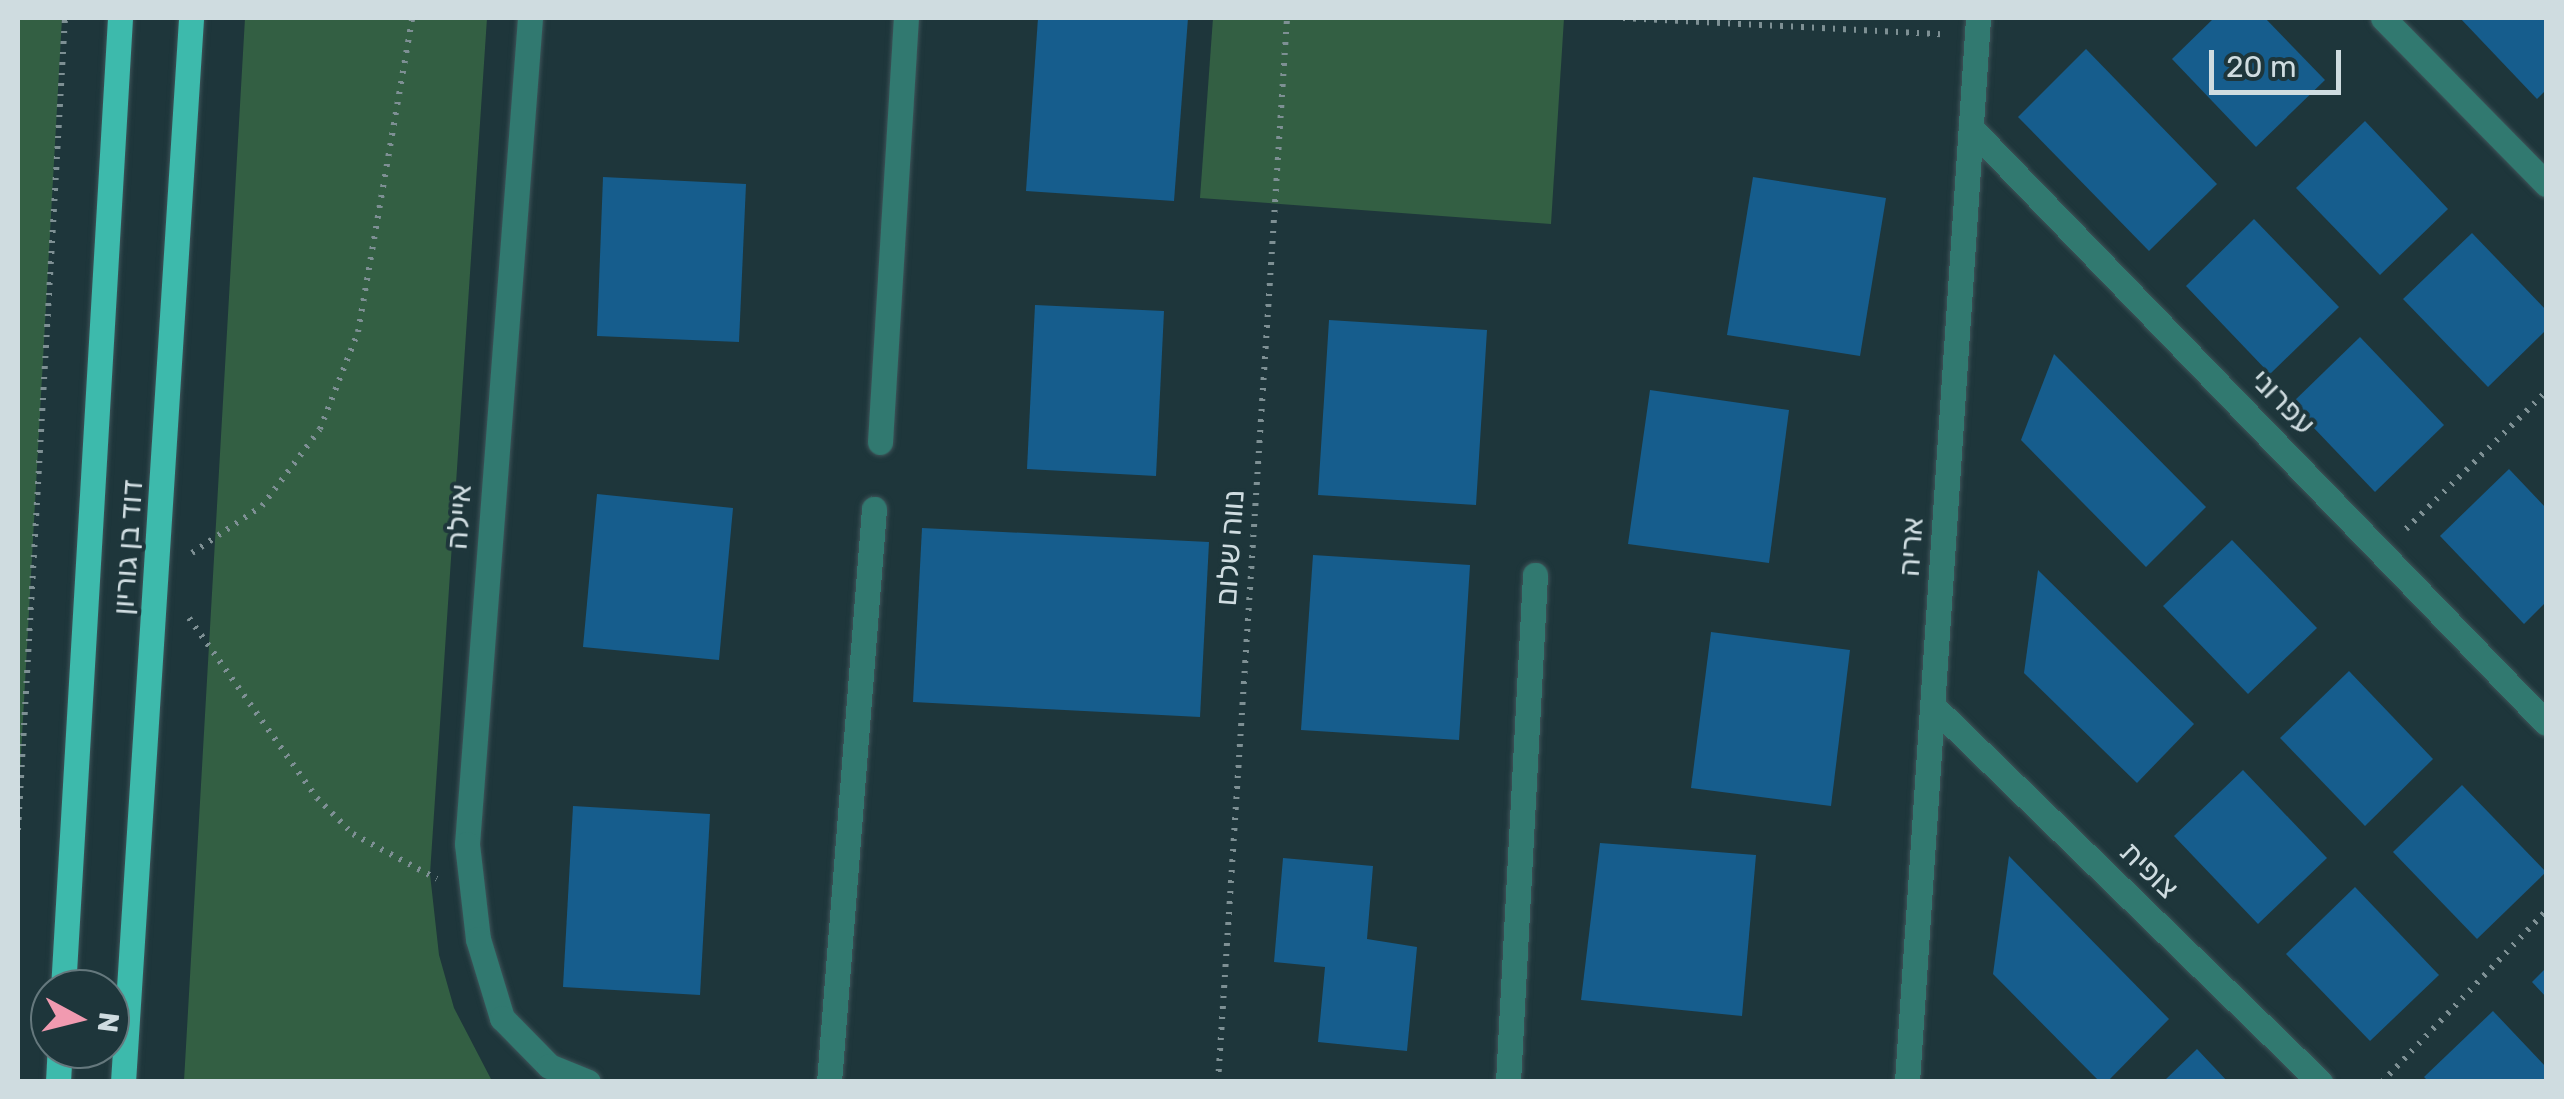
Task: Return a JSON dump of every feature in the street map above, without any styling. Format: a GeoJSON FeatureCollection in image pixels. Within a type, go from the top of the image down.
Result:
{"type":"FeatureCollection","features":[{"type":"Feature","properties":{"kind":"main road","name":"דוד בן גוריון"},"geometry":{"type":"LineString","coordinates":[[65,969],[120,18]]}},
{"type":"Feature","properties":{"kind":"main road","name":"דוד בן גוריון"},"geometry":{"type":"LineString","coordinates":[[123,1082],[192,18]]}},
{"type":"Feature","properties":{"kind":"street","name":"איילה"},"geometry":{"type":"LineString","coordinates":[[530,18],[467,844],[478,938],[502,1018],[548,1066],[588,1082]]}},
{"type":"Feature","properties":{"kind":"street"},"geometry":{"type":"LineString","coordinates":[[880,442],[906,18]]}},
{"type":"Feature","properties":{"kind":"street"},"geometry":{"type":"LineString","coordinates":[[2383,18],[2546,184]]}},
{"type":"Feature","properties":{"kind":"street","name":"אריה"},"geometry":{"type":"LineString","coordinates":[[1908,1082],[1978,26]]}},
{"type":"Feature","properties":{"kind":"street","name":"עפרוני"},"geometry":{"type":"LineString","coordinates":[[1971,128],[2384,551],[2546,723]]}},
{"type":"Feature","properties":{"kind":"street"},"geometry":{"type":"LineString","coordinates":[[829,1082],[874,509]]}},
{"type":"Feature","properties":{"kind":"street"},"geometry":{"type":"LineString","coordinates":[[1508,1082],[1535,575]]}},
{"type":"Feature","properties":{"kind":"street","name":"צופית"},"geometry":{"type":"LineString","coordinates":[[1933,706],[2320,1082]]}},
{"type":"Feature","properties":{"kind":"path"},"geometry":{"type":"LineString","coordinates":[[18,830],[65,18]]}},
{"type":"Feature","properties":{"kind":"path"},"geometry":{"type":"LineString","coordinates":[[412,18],[358,332],[320,428],[262,506],[158,575],[316,798],[352,834],[473,894]]}},
{"type":"Feature","properties":{"kind":"path","name":"נווה שלום"},"geometry":{"type":"LineString","coordinates":[[1218,1082],[1286,18]]}},
{"type":"Feature","properties":{"kind":"path"},"geometry":{"type":"LineString","coordinates":[[1624,18],[1978,26]]}},
{"type":"Feature","properties":{"kind":"path"},"geometry":{"type":"LineString","coordinates":[[2384,551],[2546,392]]}},
{"type":"Feature","properties":{"kind":"path"},"geometry":{"type":"LineString","coordinates":[[2382,1082],[2546,912]]}},
{"type":"Feature","properties":{"kind":"green space"},"geometry":{"type":"Polygon","coordinates":[[[18,18],[62,18],[18,809],[18,18]]]}},
{"type":"Feature","properties":{"kind":"green space"},"geometry":{"type":"Polygon","coordinates":[[[245,18],[487,18],[430,874],[439,955],[454,1008],[492,1081],[184,1081],[245,18]]]}},
{"type":"Feature","properties":{"kind":"green space"},"geometry":{"type":"Polygon","coordinates":[[[1213,18],[1564,18],[1551,224],[1200,198],[1213,18]]]}},
{"type":"Feature","properties":{"kind":"building"},"geometry":{"type":"Polygon","coordinates":[[[1038,18],[1188,18],[1174,201],[1026,191],[1038,18]]]}},
{"type":"Feature","properties":{"kind":"building"},"geometry":{"type":"Polygon","coordinates":[[[2214,18],[2265,18],[2325,80],[2256,147],[2172,59],[2214,18]]]}},
{"type":"Feature","properties":{"kind":"building"},"geometry":{"type":"Polygon","coordinates":[[[2460,18],[2546,18],[2546,90],[2537,99],[2460,18]]]}},
{"type":"Feature","properties":{"kind":"building"},"geometry":{"type":"Polygon","coordinates":[[[2086,49],[2217,184],[2149,251],[2018,117],[2086,49]]]}},
{"type":"Feature","properties":{"kind":"building"},"geometry":{"type":"Polygon","coordinates":[[[2365,121],[2448,209],[2380,275],[2296,188],[2365,121]]]}},
{"type":"Feature","properties":{"kind":"building"},"geometry":{"type":"Polygon","coordinates":[[[603,177],[746,184],[739,342],[597,336],[603,177]]]}},
{"type":"Feature","properties":{"kind":"building"},"geometry":{"type":"Polygon","coordinates":[[[1753,177],[1886,198],[1860,356],[1727,335],[1753,177]]]}},
{"type":"Feature","properties":{"kind":"building"},"geometry":{"type":"Polygon","coordinates":[[[2254,219],[2339,307],[2270,374],[2186,286],[2254,219]]]}},
{"type":"Feature","properties":{"kind":"building"},"geometry":{"type":"Polygon","coordinates":[[[2472,233],[2546,310],[2546,330],[2488,387],[2403,299],[2472,233]]]}},
{"type":"Feature","properties":{"kind":"building"},"geometry":{"type":"Polygon","coordinates":[[[1035,305],[1164,311],[1156,476],[1027,469],[1035,305]]]}},
{"type":"Feature","properties":{"kind":"building"},"geometry":{"type":"Polygon","coordinates":[[[1329,320],[1487,330],[1476,505],[1318,495],[1329,320]]]}},
{"type":"Feature","properties":{"kind":"building"},"geometry":{"type":"Polygon","coordinates":[[[2360,337],[2444,425],[2375,492],[2291,404],[2360,337]]]}},
{"type":"Feature","properties":{"kind":"building"},"geometry":{"type":"Polygon","coordinates":[[[2054,354],[2206,507],[2146,567],[2021,440],[2054,354]]]}},
{"type":"Feature","properties":{"kind":"building"},"geometry":{"type":"Polygon","coordinates":[[[1650,390],[1789,410],[1769,563],[1628,544],[1650,390]]]}},
{"type":"Feature","properties":{"kind":"building"},"geometry":{"type":"Polygon","coordinates":[[[2509,469],[2546,508],[2546,602],[2524,624],[2440,536],[2509,469]]]}},
{"type":"Feature","properties":{"kind":"building"},"geometry":{"type":"Polygon","coordinates":[[[597,494],[733,508],[719,660],[583,647],[597,494]]]}},
{"type":"Feature","properties":{"kind":"building"},"geometry":{"type":"Polygon","coordinates":[[[922,528],[1209,542],[1200,717],[913,702],[922,528]]]}},
{"type":"Feature","properties":{"kind":"building"},"geometry":{"type":"Polygon","coordinates":[[[2232,540],[2317,628],[2248,694],[2163,606],[2232,540]]]}},
{"type":"Feature","properties":{"kind":"building"},"geometry":{"type":"Polygon","coordinates":[[[1313,555],[1470,565],[1459,740],[1301,730],[1313,555]]]}},
{"type":"Feature","properties":{"kind":"building"},"geometry":{"type":"Polygon","coordinates":[[[2038,570],[2194,724],[2137,783],[2024,673],[2038,570]]]}},
{"type":"Feature","properties":{"kind":"building"},"geometry":{"type":"Polygon","coordinates":[[[1711,632],[1850,650],[1831,806],[1691,788],[1711,632]]]}},
{"type":"Feature","properties":{"kind":"building"},"geometry":{"type":"Polygon","coordinates":[[[2349,671],[2433,759],[2365,826],[2280,738],[2349,671]]]}},
{"type":"Feature","properties":{"kind":"building"},"geometry":{"type":"Polygon","coordinates":[[[2243,770],[2327,858],[2258,924],[2174,836],[2243,770]]]}},
{"type":"Feature","properties":{"kind":"building"},"geometry":{"type":"Polygon","coordinates":[[[2462,785],[2546,872],[2477,939],[2393,852],[2462,785]]]}},
{"type":"Feature","properties":{"kind":"building"},"geometry":{"type":"Polygon","coordinates":[[[573,806],[710,814],[700,995],[563,987],[573,806]]]}},
{"type":"Feature","properties":{"kind":"building"},"geometry":{"type":"Polygon","coordinates":[[[1600,843],[1756,855],[1742,1016],[1581,1000],[1600,843]]]}},
{"type":"Feature","properties":{"kind":"building"},"geometry":{"type":"Polygon","coordinates":[[[2009,856],[2169,1019],[2107,1082],[2100,1082],[1993,974],[2009,856]]]}},
{"type":"Feature","properties":{"kind":"building"},"geometry":{"type":"Polygon","coordinates":[[[1283,858],[1373,866],[1367,939],[1417,947],[1407,1051],[1318,1042],[1325,967],[1274,962],[1283,858]]]}},
{"type":"Feature","properties":{"kind":"building"},"geometry":{"type":"Polygon","coordinates":[[[2355,887],[2439,975],[2370,1041],[2286,954],[2355,887]]]}},
{"type":"Feature","properties":{"kind":"building"},"geometry":{"type":"Polygon","coordinates":[[[2546,968],[2546,997],[2532,982],[2546,968]]]}},
{"type":"Feature","properties":{"kind":"building"},"geometry":{"type":"Polygon","coordinates":[[[2493,1011],[2546,1067],[2546,1082],[2429,1082],[2424,1077],[2493,1011]]]}},
{"type":"Feature","properties":{"kind":"building"},"geometry":{"type":"Polygon","coordinates":[[[2197,1049],[2228,1082],[2163,1082],[2197,1049]]]}}]}
